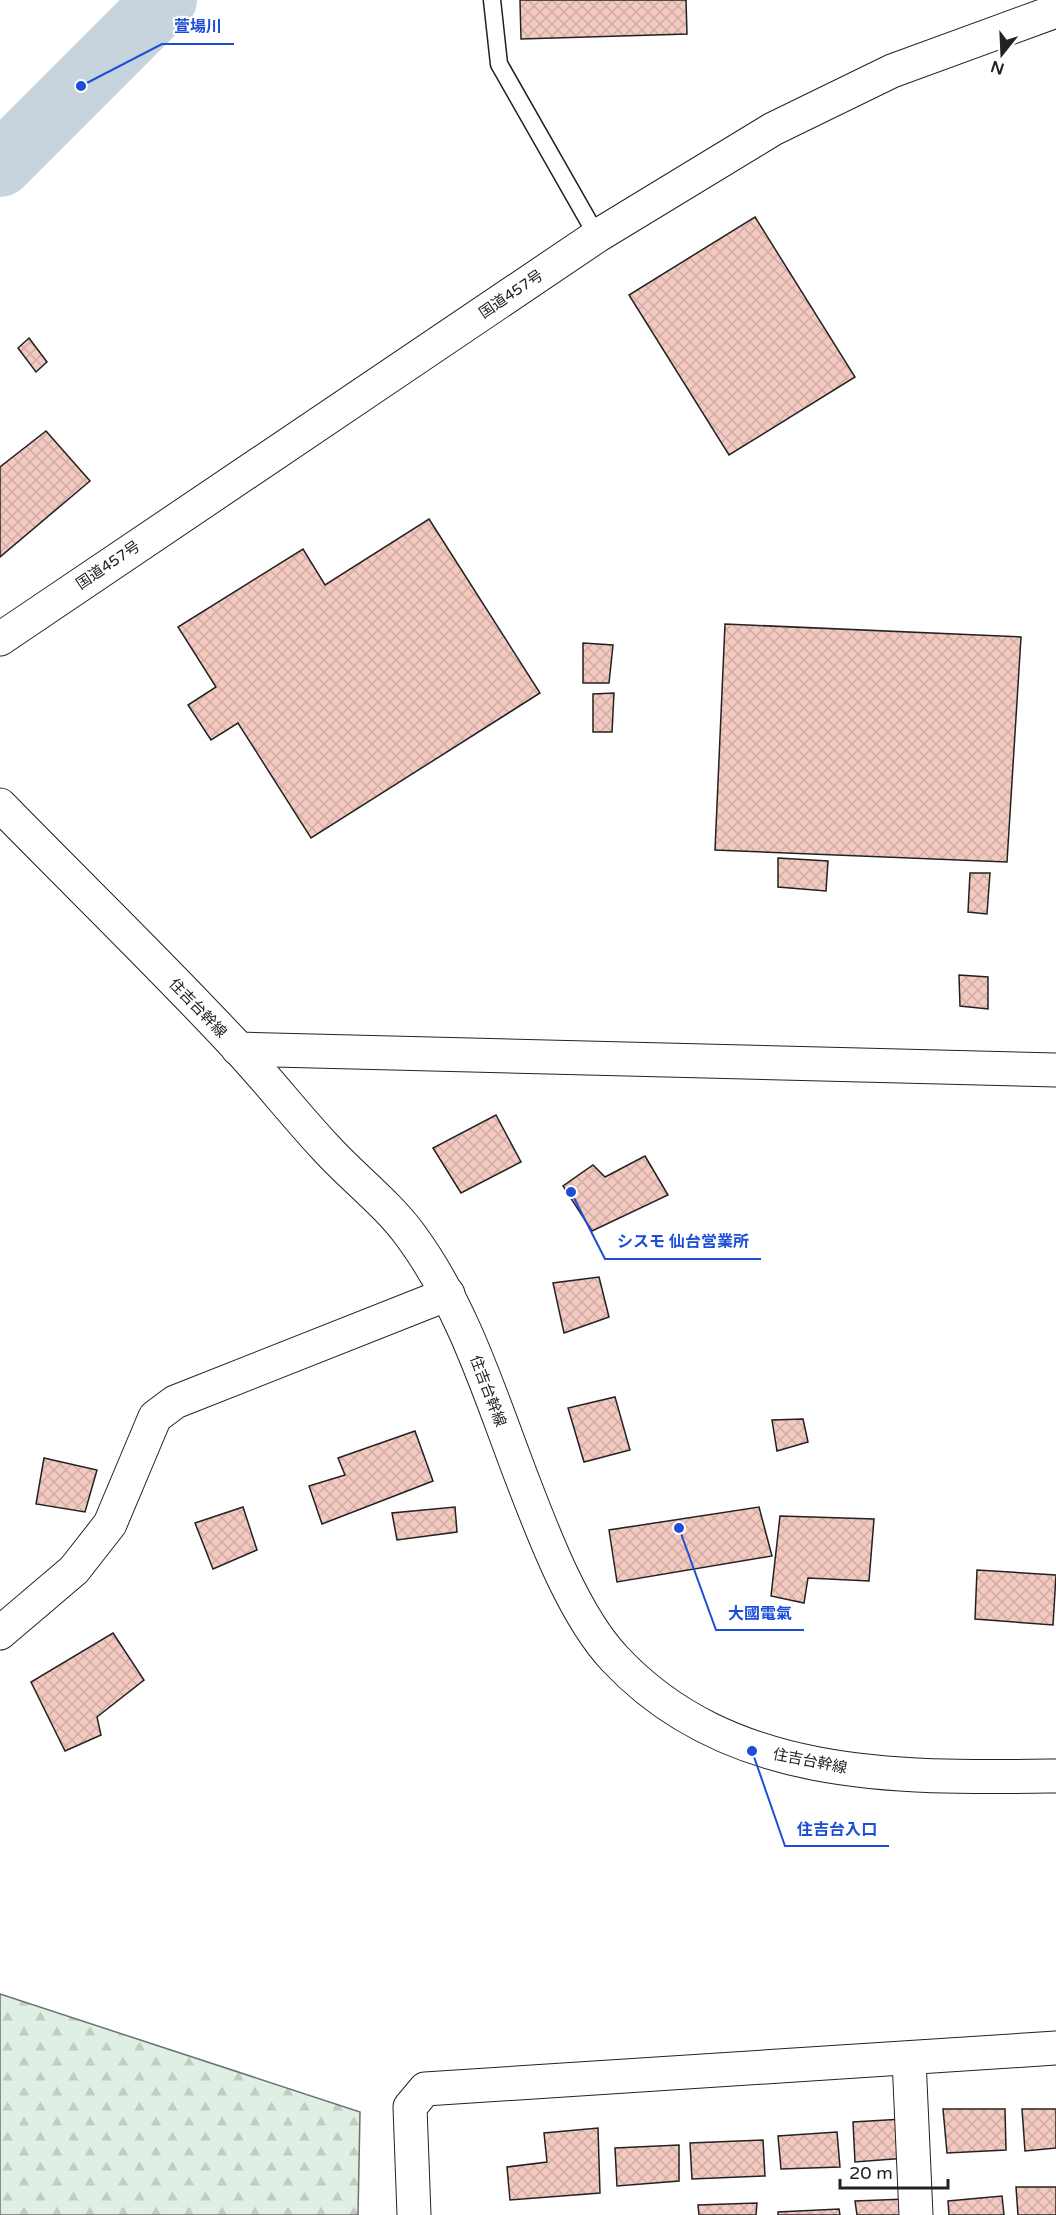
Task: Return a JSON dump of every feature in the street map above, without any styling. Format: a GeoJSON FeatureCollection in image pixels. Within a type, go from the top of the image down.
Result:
{"type":"FeatureCollection","features":[{"type":"Feature","properties":{"kind":"main road","name":"国道457号"},"geometry":{"type":"LineString","coordinates":[[0,639],[597,236],[773,129],[892,71],[1056,10]]}},
{"type":"Feature","properties":{"kind":"main road","name":"住吉台幹線"},"geometry":{"type":"LineString","coordinates":[[0,805],[238,1049],[327,1149],[410,1233],[448,1294],[539,1523],[586,1620],[613,1657],[643,1685],[698,1724],[771,1755],[840,1768],[909,1775],[1056,1776]]}},
{"type":"Feature","properties":{"kind":"main road"},"geometry":{"type":"LineString","coordinates":[[238,1049],[1056,1070]]}},
{"type":"Feature","properties":{"kind":"main road"},"geometry":{"type":"LineString","coordinates":[[0,1633],[74,1570],[110,1524],[155,1417],[168,1407],[175,1402],[448,1294]]}},
{"type":"Feature","properties":{"kind":"main road"},"geometry":{"type":"LineString","coordinates":[[414,2215],[410,2107],[425,2089],[1056,2048]]}},
{"type":"Feature","properties":{"kind":"main road"},"geometry":{"type":"LineString","coordinates":[[909,2059],[916,2215]]}},
{"type":"Feature","properties":{"kind":"lane"},"geometry":{"type":"LineString","coordinates":[[492,0],[499,64],[597,236]]}},
{"type":"Feature","properties":{"kind":"green space"},"geometry":{"type":"Polygon","coordinates":[[[0,1994],[360,2112],[358,2215],[0,2215],[0,1994]]]}},
{"type":"Feature","properties":{"kind":"building"},"geometry":{"type":"Polygon","coordinates":[[[520,0],[686,0],[687,34],[521,39],[520,0]]]}},
{"type":"Feature","properties":{"kind":"building"},"geometry":{"type":"Polygon","coordinates":[[[755,217],[855,377],[729,455],[629,295],[755,217]]]}},
{"type":"Feature","properties":{"kind":"building"},"geometry":{"type":"Polygon","coordinates":[[[29,338],[47,362],[36,372],[18,348],[29,338]]]}},
{"type":"Feature","properties":{"kind":"building"},"geometry":{"type":"Polygon","coordinates":[[[46,431],[90,481],[0,557],[0,467],[46,431]]]}},
{"type":"Feature","properties":{"kind":"building"},"geometry":{"type":"Polygon","coordinates":[[[429,519],[540,693],[311,838],[238,723],[211,740],[188,705],[216,687],[178,627],[303,549],[325,585],[429,519]]]}},
{"type":"Feature","properties":{"kind":"building"},"geometry":{"type":"Polygon","coordinates":[[[725,624],[1021,637],[1007,862],[715,850],[725,624]]]}},
{"type":"Feature","properties":{"kind":"building"},"geometry":{"type":"Polygon","coordinates":[[[583,643],[613,645],[609,683],[583,683],[583,643]]]}},
{"type":"Feature","properties":{"kind":"building"},"geometry":{"type":"Polygon","coordinates":[[[614,693],[612,732],[593,732],[593,694],[614,693]]]}},
{"type":"Feature","properties":{"kind":"building"},"geometry":{"type":"Polygon","coordinates":[[[778,858],[828,861],[826,891],[778,887],[778,858]]]}},
{"type":"Feature","properties":{"kind":"building"},"geometry":{"type":"Polygon","coordinates":[[[970,873],[990,873],[987,914],[968,912],[970,873]]]}},
{"type":"Feature","properties":{"kind":"building"},"geometry":{"type":"Polygon","coordinates":[[[959,975],[988,977],[988,1009],[960,1006],[959,975]]]}},
{"type":"Feature","properties":{"kind":"building"},"geometry":{"type":"Polygon","coordinates":[[[496,1115],[521,1162],[461,1193],[433,1148],[496,1115]]]}},
{"type":"Feature","properties":{"kind":"building"},"geometry":{"type":"Polygon","coordinates":[[[645,1156],[668,1195],[592,1231],[563,1186],[593,1165],[605,1177],[645,1156]]]}},
{"type":"Feature","properties":{"kind":"building"},"geometry":{"type":"Polygon","coordinates":[[[599,1277],[609,1317],[564,1333],[553,1283],[599,1277]]]}},
{"type":"Feature","properties":{"kind":"building"},"geometry":{"type":"Polygon","coordinates":[[[615,1397],[630,1450],[584,1462],[568,1408],[615,1397]]]}},
{"type":"Feature","properties":{"kind":"building"},"geometry":{"type":"Polygon","coordinates":[[[803,1419],[808,1442],[777,1451],[772,1420],[803,1419]]]}},
{"type":"Feature","properties":{"kind":"building"},"geometry":{"type":"Polygon","coordinates":[[[415,1431],[433,1481],[322,1524],[309,1486],[345,1475],[338,1458],[415,1431]]]}},
{"type":"Feature","properties":{"kind":"building"},"geometry":{"type":"Polygon","coordinates":[[[44,1458],[97,1470],[85,1512],[36,1504],[44,1458]]]}},
{"type":"Feature","properties":{"kind":"building"},"geometry":{"type":"Polygon","coordinates":[[[243,1507],[257,1550],[213,1569],[195,1523],[243,1507]]]}},
{"type":"Feature","properties":{"kind":"building"},"geometry":{"type":"Polygon","coordinates":[[[455,1507],[457,1532],[397,1540],[392,1513],[455,1507]]]}},
{"type":"Feature","properties":{"kind":"building"},"geometry":{"type":"Polygon","coordinates":[[[759,1507],[772,1556],[617,1582],[609,1530],[759,1507]]]}},
{"type":"Feature","properties":{"kind":"building"},"geometry":{"type":"Polygon","coordinates":[[[780,1516],[874,1519],[869,1581],[808,1578],[804,1603],[771,1596],[780,1516]]]}},
{"type":"Feature","properties":{"kind":"building"},"geometry":{"type":"Polygon","coordinates":[[[977,1570],[1056,1575],[1053,1625],[975,1619],[977,1570]]]}},
{"type":"Feature","properties":{"kind":"building"},"geometry":{"type":"Polygon","coordinates":[[[113,1633],[144,1680],[97,1717],[101,1735],[65,1751],[31,1682],[113,1633]]]}},
{"type":"Feature","properties":{"kind":"building"},"geometry":{"type":"Polygon","coordinates":[[[943,2109],[1005,2109],[1006,2150],[947,2153],[943,2109]]]}},
{"type":"Feature","properties":{"kind":"building"},"geometry":{"type":"Polygon","coordinates":[[[1022,2109],[1056,2109],[1056,2148],[1025,2151],[1022,2109]]]}},
{"type":"Feature","properties":{"kind":"building"},"geometry":{"type":"Polygon","coordinates":[[[903,2119],[906,2158],[855,2162],[853,2122],[903,2119]]]}},
{"type":"Feature","properties":{"kind":"building"},"geometry":{"type":"Polygon","coordinates":[[[598,2128],[600,2193],[510,2200],[507,2167],[547,2162],[544,2133],[598,2128]]]}},
{"type":"Feature","properties":{"kind":"building"},"geometry":{"type":"Polygon","coordinates":[[[837,2132],[840,2167],[781,2169],[778,2136],[837,2132]]]}},
{"type":"Feature","properties":{"kind":"building"},"geometry":{"type":"Polygon","coordinates":[[[763,2140],[765,2176],[692,2179],[690,2143],[763,2140]]]}},
{"type":"Feature","properties":{"kind":"building"},"geometry":{"type":"Polygon","coordinates":[[[679,2145],[679,2181],[617,2186],[615,2148],[679,2145]]]}},
{"type":"Feature","properties":{"kind":"building"},"geometry":{"type":"Polygon","coordinates":[[[1016,2187],[1056,2187],[1056,2215],[1018,2215],[1016,2187]]]}},
{"type":"Feature","properties":{"kind":"building"},"geometry":{"type":"Polygon","coordinates":[[[1002,2196],[1004,2215],[949,2215],[948,2201],[1002,2196]]]}},
{"type":"Feature","properties":{"kind":"building"},"geometry":{"type":"Polygon","coordinates":[[[906,2199],[906,2215],[857,2215],[855,2201],[906,2199]]]}},
{"type":"Feature","properties":{"kind":"building"},"geometry":{"type":"Polygon","coordinates":[[[757,2203],[756,2215],[699,2215],[698,2205],[757,2203]]]}},
{"type":"Feature","properties":{"kind":"building"},"geometry":{"type":"Polygon","coordinates":[[[839,2209],[840,2215],[778,2215],[778,2212],[839,2209]]]}},
{"type":"Feature","properties":{"kind":"waterway"},"geometry":{"type":"LineString","coordinates":[[0,165],[165,0]]}},
{"type":"Feature","properties":{"kind":"place","name":"萱場川"},"geometry":{"type":"Point","coordinates":[81,86]}},
{"type":"Feature","properties":{"kind":"place","name":"シスモ 仙台営業所"},"geometry":{"type":"Point","coordinates":[571,1192]}},
{"type":"Feature","properties":{"kind":"place","name":"大國電氣"},"geometry":{"type":"Point","coordinates":[679,1528]}},
{"type":"Feature","properties":{"kind":"place","name":"住吉台入口"},"geometry":{"type":"Point","coordinates":[752,1751]}}]}
